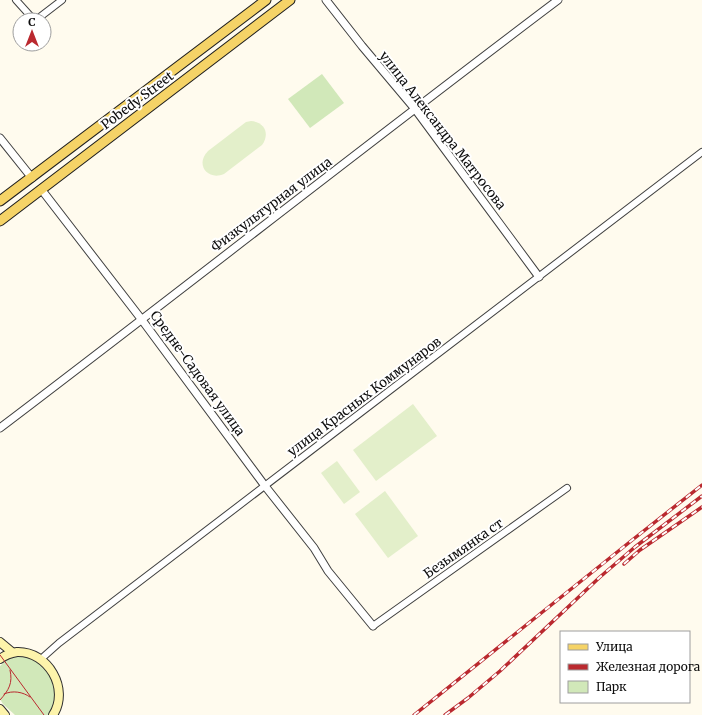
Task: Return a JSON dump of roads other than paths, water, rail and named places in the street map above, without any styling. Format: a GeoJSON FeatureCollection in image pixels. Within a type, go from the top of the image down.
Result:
{"type":"FeatureCollection","features":[{"type":"Feature","properties":{"kind":"main road","name":"Pobedy Street"},"geometry":{"type":"LineString","coordinates":[[0,201],[266,0]]}},
{"type":"Feature","properties":{"kind":"main road","name":"Pobedy Street"},"geometry":{"type":"LineString","coordinates":[[0,220],[290,0]]}},
{"type":"Feature","properties":{"kind":"main road","name":"Средне-Садовая улица"},"geometry":{"type":"LineString","coordinates":[[32,178],[41,189]]}},
{"type":"Feature","properties":{"kind":"main road"},"geometry":{"type":"LineString","coordinates":[[0,642],[12,652]]}},
{"type":"Feature","properties":{"kind":"main road"},"geometry":{"type":"LineString","coordinates":[[0,659],[12,652],[26,652],[41,659],[48,666],[53,672],[57,682],[58,704],[55,714]]}},
{"type":"Feature","properties":{"kind":"main road"},"geometry":{"type":"LineString","coordinates":[[0,709],[5,715]]}},
{"type":"Feature","properties":{"kind":"street"},"geometry":{"type":"LineString","coordinates":[[16,0],[27,12]]}},
{"type":"Feature","properties":{"kind":"street"},"geometry":{"type":"LineString","coordinates":[[46,12],[62,0]]}},
{"type":"Feature","properties":{"kind":"street","name":"улица Александра Матросова"},"geometry":{"type":"LineString","coordinates":[[326,0],[362,46],[415,109],[539,277]]}},
{"type":"Feature","properties":{"kind":"street","name":"Физкультурная улица"},"geometry":{"type":"LineString","coordinates":[[0,428],[558,0]]}},
{"type":"Feature","properties":{"kind":"street","name":"Средне-Садовая улица"},"geometry":{"type":"LineString","coordinates":[[0,138],[32,178]]}},
{"type":"Feature","properties":{"kind":"street","name":"улица Красных Коммунаров"},"geometry":{"type":"LineString","coordinates":[[41,659],[59,643],[702,152]]}},
{"type":"Feature","properties":{"kind":"street","name":"Средне-Садовая улица"},"geometry":{"type":"LineString","coordinates":[[41,189],[142,320],[265,486],[314,548],[328,571],[373,626]]}},
{"type":"Feature","properties":{"kind":"street","name":"Безымянка ст"},"geometry":{"type":"LineString","coordinates":[[373,626],[567,488]]}},
{"type":"Feature","properties":{"kind":"tram line"},"geometry":{"type":"LineString","coordinates":[[0,655],[44,715]]}},
{"type":"Feature","properties":{"kind":"tram line"},"geometry":{"type":"LineString","coordinates":[[0,700],[10,686],[10,670]]}},
{"type":"Feature","properties":{"kind":"tram line"},"geometry":{"type":"LineString","coordinates":[[4,694],[18,692],[30,697]]}},
{"type":"Feature","properties":{"kind":"railway"},"geometry":{"type":"LineString","coordinates":[[414,715],[702,485]]}},
{"type":"Feature","properties":{"kind":"railway"},"geometry":{"type":"LineString","coordinates":[[445,715],[500,671],[600,577],[635,547],[702,496]]}},
{"type":"Feature","properties":{"kind":"railway"},"geometry":{"type":"LineString","coordinates":[[624,564],[640,550],[702,507]]}}]}
